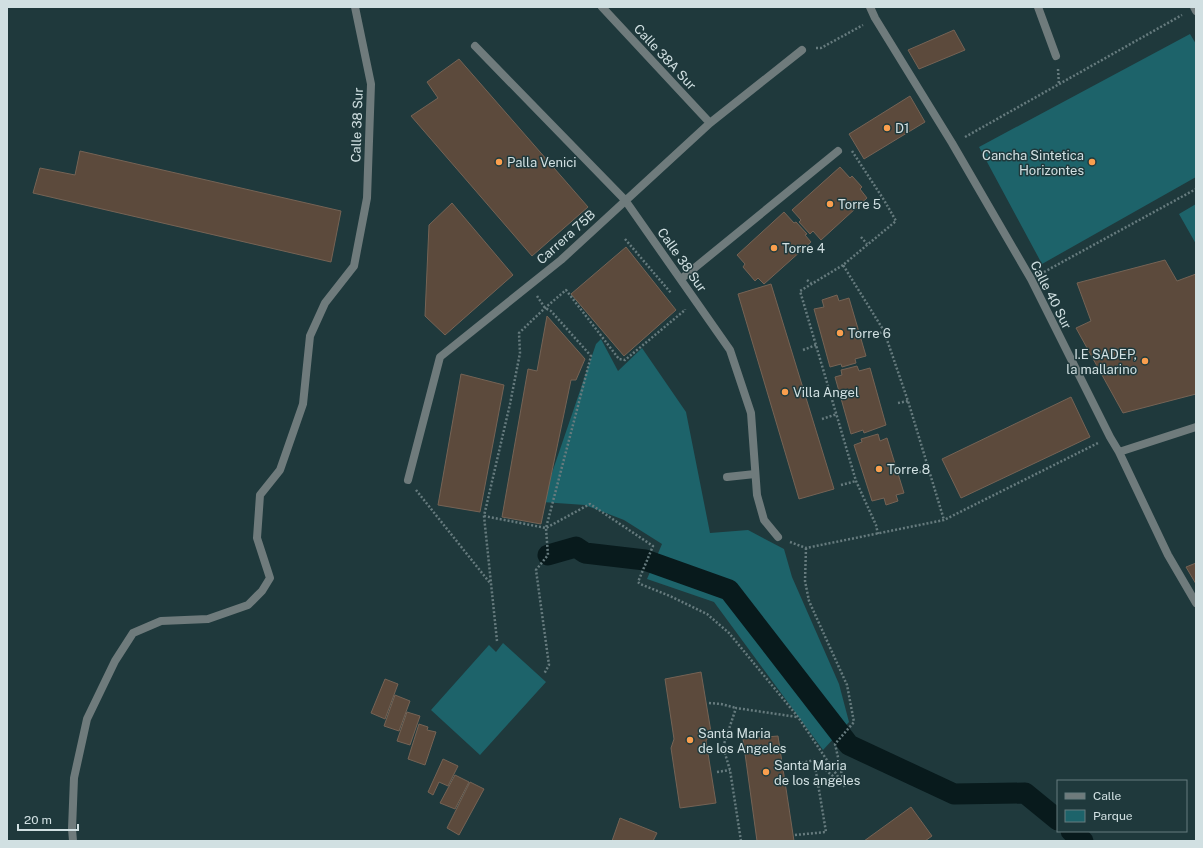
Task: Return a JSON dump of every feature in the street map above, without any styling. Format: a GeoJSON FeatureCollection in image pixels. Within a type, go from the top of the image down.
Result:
{"type":"FeatureCollection","features":[{"type":"Feature","properties":{"kind":"street","name":"Calle 38 Sur"},"geometry":{"type":"LineString","coordinates":[[73,841],[74,778],[87,719],[115,661],[133,633],[161,620],[208,619],[248,605],[262,591],[270,578],[258,538],[260,495],[280,470],[303,404],[310,336],[325,303],[354,266],[367,198],[371,84],[355,7]]}},
{"type":"Feature","properties":{"kind":"street","name":"Calle 38A Sur"},"geometry":{"type":"LineString","coordinates":[[602,7],[710,123]]}},
{"type":"Feature","properties":{"kind":"street","name":"Calle 40 Sur"},"geometry":{"type":"LineString","coordinates":[[870,7],[875,18],[952,144],[1031,279],[1110,437],[1119,452],[1168,555],[1196,603]]}},
{"type":"Feature","properties":{"kind":"street"},"geometry":{"type":"LineString","coordinates":[[1038,7],[1056,56]]}},
{"type":"Feature","properties":{"kind":"street","name":"Calle 38 Sur"},"geometry":{"type":"LineString","coordinates":[[475,46],[625,200],[730,350],[751,413],[757,495],[764,520],[778,537]]}},
{"type":"Feature","properties":{"kind":"street","name":"Carrera 75B"},"geometry":{"type":"LineString","coordinates":[[408,480],[440,357],[561,260],[710,123],[802,50]]}},
{"type":"Feature","properties":{"kind":"street"},"geometry":{"type":"LineString","coordinates":[[681,279],[838,151]]}},
{"type":"Feature","properties":{"kind":"street"},"geometry":{"type":"LineString","coordinates":[[1119,452],[1196,427]]}},
{"type":"Feature","properties":{"kind":"street"},"geometry":{"type":"LineString","coordinates":[[727,478],[755,474]]}},
{"type":"Feature","properties":{"kind":"path"},"geometry":{"type":"LineString","coordinates":[[952,144],[1195,8]]}},
{"type":"Feature","properties":{"kind":"path"},"geometry":{"type":"LineString","coordinates":[[802,50],[821,48],[875,18]]}},
{"type":"Feature","properties":{"kind":"path"},"geometry":{"type":"LineString","coordinates":[[838,151],[848,145],[896,221],[842,265],[800,291],[856,481],[876,525],[878,534]]}},
{"type":"Feature","properties":{"kind":"path"},"geometry":{"type":"LineString","coordinates":[[1031,279],[1196,189]]}},
{"type":"Feature","properties":{"kind":"path"},"geometry":{"type":"LineString","coordinates":[[861,237],[867,244]]}},
{"type":"Feature","properties":{"kind":"path"},"geometry":{"type":"LineString","coordinates":[[625,239],[675,298]]}},
{"type":"Feature","properties":{"kind":"path"},"geometry":{"type":"LineString","coordinates":[[842,265],[884,331],[908,401],[944,520]]}},
{"type":"Feature","properties":{"kind":"path"},"geometry":{"type":"LineString","coordinates":[[808,280],[811,284]]}},
{"type":"Feature","properties":{"kind":"path"},"geometry":{"type":"LineString","coordinates":[[529,286],[545,308],[550,311],[591,356],[546,528],[548,555],[536,570],[549,665],[544,674]]}},
{"type":"Feature","properties":{"kind":"path"},"geometry":{"type":"LineString","coordinates":[[497,641],[484,516],[512,397],[520,353],[519,333],[566,290],[619,359],[625,360],[685,310],[680,304]]}},
{"type":"Feature","properties":{"kind":"path"},"geometry":{"type":"LineString","coordinates":[[876,335],[884,331]]}},
{"type":"Feature","properties":{"kind":"path"},"geometry":{"type":"LineString","coordinates":[[803,350],[816,346]]}},
{"type":"Feature","properties":{"kind":"path"},"geometry":{"type":"LineString","coordinates":[[898,403],[908,401]]}},
{"type":"Feature","properties":{"kind":"path"},"geometry":{"type":"LineString","coordinates":[[822,419],[837,414]]}},
{"type":"Feature","properties":{"kind":"path"},"geometry":{"type":"LineString","coordinates":[[845,787],[835,744],[854,722],[847,685],[809,601],[805,581],[806,548],[944,520],[1110,437]]}},
{"type":"Feature","properties":{"kind":"path"},"geometry":{"type":"LineString","coordinates":[[919,472],[929,471]]}},
{"type":"Feature","properties":{"kind":"path"},"geometry":{"type":"LineString","coordinates":[[408,480],[491,584]]}},
{"type":"Feature","properties":{"kind":"path"},"geometry":{"type":"LineString","coordinates":[[841,485],[856,481]]}},
{"type":"Feature","properties":{"kind":"path"},"geometry":{"type":"LineString","coordinates":[[484,516],[546,528],[590,504],[653,546],[638,582],[707,614],[729,633],[798,717],[845,787]]}},
{"type":"Feature","properties":{"kind":"path"},"geometry":{"type":"LineString","coordinates":[[709,703],[798,717]]}},
{"type":"Feature","properties":{"kind":"path"},"geometry":{"type":"LineString","coordinates":[[736,708],[723,747],[730,770],[741,841]]}},
{"type":"Feature","properties":{"kind":"path"},"geometry":{"type":"LineString","coordinates":[[814,760],[845,787]]}},
{"type":"Feature","properties":{"kind":"path"},"geometry":{"type":"LineString","coordinates":[[786,767],[814,760]]}},
{"type":"Feature","properties":{"kind":"path"},"geometry":{"type":"LineString","coordinates":[[795,835],[826,832],[814,760]]}},
{"type":"Feature","properties":{"kind":"path"},"geometry":{"type":"LineString","coordinates":[[717,772],[730,770]]}},
{"type":"Feature","properties":{"kind":"green space","name":"Cancha Sintetica Horizontes"},"geometry":{"type":"Polygon","coordinates":[[[1190,34],[1196,44],[1196,177],[1042,264],[979,147],[1190,34]]]}},
{"type":"Feature","properties":{"kind":"green space"},"geometry":{"type":"Polygon","coordinates":[[[1196,204],[1196,244],[1179,214],[1196,204]]]}},
{"type":"Feature","properties":{"kind":"green space"},"geometry":{"type":"Polygon","coordinates":[[[601,339],[618,371],[642,348],[686,412],[710,533],[748,530],[784,549],[792,577],[839,684],[849,722],[823,750],[714,602],[647,579],[662,544],[624,520],[585,505],[542,502],[596,344],[601,339]]]}},
{"type":"Feature","properties":{"kind":"green space"},"geometry":{"type":"Polygon","coordinates":[[[503,643],[546,682],[480,755],[431,710],[489,645],[496,652],[503,643]]]}},
{"type":"Feature","properties":{"kind":"building"},"geometry":{"type":"Polygon","coordinates":[[[954,30],[965,50],[919,69],[908,50],[954,30]]]}},
{"type":"Feature","properties":{"kind":"building","name":"Palla Venici"},"geometry":{"type":"Polygon","coordinates":[[[459,59],[588,207],[532,256],[411,116],[438,98],[427,82],[459,59]]]}},
{"type":"Feature","properties":{"kind":"building","name":"D1"},"geometry":{"type":"Polygon","coordinates":[[[910,96],[925,122],[864,159],[849,134],[910,96]]]}},
{"type":"Feature","properties":{"kind":"building"},"geometry":{"type":"Polygon","coordinates":[[[80,151],[341,211],[331,262],[33,193],[40,168],[75,175],[80,151]]]}},
{"type":"Feature","properties":{"kind":"building","name":"Torre 5"},"geometry":{"type":"Polygon","coordinates":[[[840,167],[850,178],[852,176],[862,187],[860,189],[867,198],[821,240],[813,231],[810,234],[799,222],[801,220],[792,210],[840,167]]]}},
{"type":"Feature","properties":{"kind":"building"},"geometry":{"type":"Polygon","coordinates":[[[452,203],[513,275],[445,335],[425,316],[429,225],[452,203]]]}},
{"type":"Feature","properties":{"kind":"building","name":"Torre 4"},"geometry":{"type":"Polygon","coordinates":[[[784,212],[807,234],[805,235],[811,242],[764,284],[758,278],[755,281],[743,267],[745,264],[737,255],[784,212]]]}},
{"type":"Feature","properties":{"kind":"building"},"geometry":{"type":"Polygon","coordinates":[[[626,247],[676,310],[624,356],[571,294],[626,247]]]}},
{"type":"Feature","properties":{"kind":"building","name":"I.E SADEP, la mallarino"},"geometry":{"type":"Polygon","coordinates":[[[1165,260],[1177,281],[1196,274],[1196,394],[1123,413],[1076,328],[1091,321],[1077,283],[1165,260]]]}},
{"type":"Feature","properties":{"kind":"building","name":"Villa Angel"},"geometry":{"type":"Polygon","coordinates":[[[771,284],[834,489],[799,499],[738,294],[771,284]]]}},
{"type":"Feature","properties":{"kind":"building","name":"Torre 6"},"geometry":{"type":"Polygon","coordinates":[[[837,295],[839,301],[849,298],[866,356],[855,359],[856,363],[842,367],[841,364],[830,367],[814,309],[824,307],[822,300],[837,295]]]}},
{"type":"Feature","properties":{"kind":"building"},"geometry":{"type":"Polygon","coordinates":[[[547,316],[585,359],[576,380],[571,380],[541,524],[502,517],[528,369],[537,371],[547,316]]]}},
{"type":"Feature","properties":{"kind":"building"},"geometry":{"type":"Polygon","coordinates":[[[857,366],[859,371],[870,368],[886,425],[864,433],[863,430],[851,434],[835,377],[842,375],[841,370],[857,366]]]}},
{"type":"Feature","properties":{"kind":"building"},"geometry":{"type":"Polygon","coordinates":[[[461,374],[504,385],[480,512],[438,505],[461,374]]]}},
{"type":"Feature","properties":{"kind":"building"},"geometry":{"type":"Polygon","coordinates":[[[1071,397],[1090,437],[961,498],[942,459],[1071,397]]]}},
{"type":"Feature","properties":{"kind":"building","name":"Torre 8"},"geometry":{"type":"Polygon","coordinates":[[[878,434],[880,441],[887,438],[904,493],[896,495],[898,501],[886,505],[884,498],[872,501],[854,445],[862,442],[861,439],[878,434]]]}},
{"type":"Feature","properties":{"kind":"building"},"geometry":{"type":"Polygon","coordinates":[[[1196,563],[1196,584],[1186,567],[1196,563]]]}},
{"type":"Feature","properties":{"kind":"building","name":"Santa Maria de los Angeles"},"geometry":{"type":"Polygon","coordinates":[[[701,672],[711,732],[706,741],[716,803],[680,808],[671,748],[674,739],[665,679],[701,672]]]}},
{"type":"Feature","properties":{"kind":"building"},"geometry":{"type":"Polygon","coordinates":[[[385,679],[398,684],[385,719],[371,713],[385,679]]]}},
{"type":"Feature","properties":{"kind":"building"},"geometry":{"type":"Polygon","coordinates":[[[395,695],[410,701],[399,731],[384,726],[395,695]]]}},
{"type":"Feature","properties":{"kind":"building"},"geometry":{"type":"Polygon","coordinates":[[[407,712],[420,716],[410,745],[397,741],[407,712]]]}},
{"type":"Feature","properties":{"kind":"building"},"geometry":{"type":"Polygon","coordinates":[[[419,724],[428,727],[427,730],[436,732],[425,765],[408,759],[419,724]]]}},
{"type":"Feature","properties":{"kind":"building","name":"Santa Maria de los angeles"},"geometry":{"type":"Polygon","coordinates":[[[778,736],[794,841],[757,841],[743,739],[778,736]]]}},
{"type":"Feature","properties":{"kind":"building"},"geometry":{"type":"Polygon","coordinates":[[[443,759],[458,766],[448,786],[439,782],[433,795],[428,792],[443,759]]]}},
{"type":"Feature","properties":{"kind":"building"},"geometry":{"type":"Polygon","coordinates":[[[455,775],[469,782],[455,809],[440,803],[455,775]]]}},
{"type":"Feature","properties":{"kind":"building"},"geometry":{"type":"Polygon","coordinates":[[[470,782],[484,789],[459,835],[447,828],[470,782]]]}},
{"type":"Feature","properties":{"kind":"building"},"geometry":{"type":"Polygon","coordinates":[[[911,807],[932,836],[925,841],[864,841],[911,807]]]}},
{"type":"Feature","properties":{"kind":"building"},"geometry":{"type":"Polygon","coordinates":[[[620,818],[657,833],[653,841],[612,841],[620,818]]]}},
{"type":"Feature","properties":{"kind":"waterway"},"geometry":{"type":"LineString","coordinates":[[548,555],[576,547],[585,553],[645,560],[729,590],[849,745],[954,794],[1025,793],[1057,819]]}},
{"type":"Feature","properties":{"kind":"waterway"},"geometry":{"type":"LineString","coordinates":[[1072,832],[1083,841]]}},
{"type":"Feature","properties":{"kind":"place","name":"D1"},"geometry":{"type":"Point","coordinates":[887,128]}},
{"type":"Feature","properties":{"kind":"place","name":"Palla Venici"},"geometry":{"type":"Point","coordinates":[499,162]}},
{"type":"Feature","properties":{"kind":"place","name":"Cancha Sintetica Horizontes"},"geometry":{"type":"Point","coordinates":[1092,162]}},
{"type":"Feature","properties":{"kind":"place","name":"Torre 5"},"geometry":{"type":"Point","coordinates":[830,204]}},
{"type":"Feature","properties":{"kind":"place","name":"Torre 4"},"geometry":{"type":"Point","coordinates":[774,248]}},
{"type":"Feature","properties":{"kind":"place","name":"Torre 6"},"geometry":{"type":"Point","coordinates":[840,333]}},
{"type":"Feature","properties":{"kind":"place","name":"I.E SADEP, la mallarino"},"geometry":{"type":"Point","coordinates":[1145,361]}},
{"type":"Feature","properties":{"kind":"place","name":"Villa Angel"},"geometry":{"type":"Point","coordinates":[785,392]}},
{"type":"Feature","properties":{"kind":"place","name":"Torre 8"},"geometry":{"type":"Point","coordinates":[879,469]}},
{"type":"Feature","properties":{"kind":"place","name":"Santa Maria de los Angeles"},"geometry":{"type":"Point","coordinates":[690,740]}},
{"type":"Feature","properties":{"kind":"place","name":"Santa Maria de los angeles"},"geometry":{"type":"Point","coordinates":[766,772]}}]}
